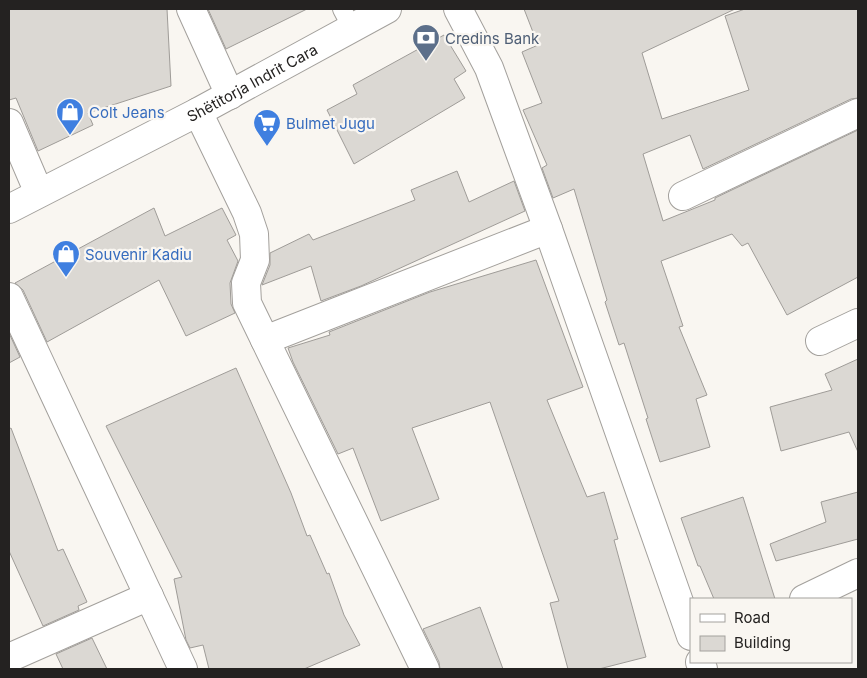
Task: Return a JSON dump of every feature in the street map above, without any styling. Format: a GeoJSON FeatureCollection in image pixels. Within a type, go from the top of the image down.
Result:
{"type":"FeatureCollection","features":[{"type":"Feature","properties":{"kind":"street"},"geometry":{"type":"LineString","coordinates":[[191,9],[230,95]]}},
{"type":"Feature","properties":{"kind":"street","name":"Shëtitorja Indrit Cara"},"geometry":{"type":"LineString","coordinates":[[9,209],[230,95],[347,18],[387,9]]}},
{"type":"Feature","properties":{"kind":"street"},"geometry":{"type":"LineString","coordinates":[[458,9],[489,68],[548,229],[690,633]]}},
{"type":"Feature","properties":{"kind":"street"},"geometry":{"type":"LineString","coordinates":[[198,112],[247,213],[254,234],[255,260],[246,283],[247,303],[425,669]]}},
{"type":"Feature","properties":{"kind":"street"},"geometry":{"type":"LineString","coordinates":[[683,196],[858,113]]}},
{"type":"Feature","properties":{"kind":"street"},"geometry":{"type":"LineString","coordinates":[[9,123],[39,193]]}},
{"type":"Feature","properties":{"kind":"street"},"geometry":{"type":"LineString","coordinates":[[265,340],[548,229]]}},
{"type":"Feature","properties":{"kind":"street"},"geometry":{"type":"LineString","coordinates":[[9,297],[183,669]]}},
{"type":"Feature","properties":{"kind":"street"},"geometry":{"type":"LineString","coordinates":[[820,342],[858,323]]}},
{"type":"Feature","properties":{"kind":"street"},"geometry":{"type":"LineString","coordinates":[[806,598],[858,573]]}},
{"type":"Feature","properties":{"kind":"street"},"geometry":{"type":"LineString","coordinates":[[11,657],[149,596]]}},
{"type":"Feature","properties":{"kind":"building"},"geometry":{"type":"Polygon","coordinates":[[[9,9],[167,9],[171,86],[88,113],[93,125],[38,151],[16,98],[9,100],[9,9]]]}},
{"type":"Feature","properties":{"kind":"building"},"geometry":{"type":"Polygon","coordinates":[[[208,9],[307,9],[226,49],[208,9]]]}},
{"type":"Feature","properties":{"kind":"building"},"geometry":{"type":"Polygon","coordinates":[[[524,9],[735,9],[642,53],[662,119],[749,90],[725,16],[745,9],[858,9],[858,98],[851,99],[703,169],[690,135],[643,154],[663,221],[715,200],[715,198],[858,130],[858,277],[787,315],[748,243],[742,246],[732,234],[661,261],[683,326],[679,327],[707,395],[696,399],[710,447],[660,462],[624,343],[619,345],[605,302],[607,300],[574,189],[553,198],[542,168],[547,165],[523,110],[542,103],[522,52],[538,45],[524,9]]]}},
{"type":"Feature","properties":{"kind":"building"},"geometry":{"type":"Polygon","coordinates":[[[444,35],[466,71],[454,79],[465,98],[354,164],[327,110],[357,94],[353,85],[444,35]]]}},
{"type":"Feature","properties":{"kind":"building"},"geometry":{"type":"Polygon","coordinates":[[[457,171],[469,202],[514,181],[525,211],[361,286],[321,301],[311,266],[262,285],[270,265],[270,253],[309,234],[313,240],[415,200],[411,190],[457,171]]]}},
{"type":"Feature","properties":{"kind":"building"},"geometry":{"type":"Polygon","coordinates":[[[154,208],[165,236],[222,208],[236,235],[227,240],[238,261],[230,283],[231,304],[235,313],[186,336],[159,280],[47,342],[23,290],[15,283],[154,208]]]}},
{"type":"Feature","properties":{"kind":"building"},"geometry":{"type":"Polygon","coordinates":[[[536,260],[583,387],[547,400],[587,497],[604,492],[618,539],[614,540],[646,657],[599,669],[568,669],[550,603],[559,601],[490,402],[412,428],[439,499],[381,521],[353,448],[338,454],[288,348],[330,335],[329,332],[430,292],[536,260]]]}},
{"type":"Feature","properties":{"kind":"building"},"geometry":{"type":"Polygon","coordinates":[[[9,333],[20,357],[9,363],[9,333]]]}},
{"type":"Feature","properties":{"kind":"building"},"geometry":{"type":"Polygon","coordinates":[[[858,359],[858,452],[849,432],[781,451],[770,407],[832,390],[825,374],[858,359]]]}},
{"type":"Feature","properties":{"kind":"building"},"geometry":{"type":"Polygon","coordinates":[[[236,368],[291,493],[307,536],[310,535],[327,574],[329,573],[344,615],[360,645],[304,669],[209,669],[203,645],[190,648],[186,640],[174,579],[182,577],[106,426],[236,368]]]}},
{"type":"Feature","properties":{"kind":"building"},"geometry":{"type":"Polygon","coordinates":[[[11,428],[58,551],[63,549],[87,602],[78,606],[79,610],[43,626],[9,551],[9,429],[11,428]]]}},
{"type":"Feature","properties":{"kind":"building"},"geometry":{"type":"Polygon","coordinates":[[[858,492],[858,539],[776,561],[770,544],[826,522],[821,502],[858,492]]]}},
{"type":"Feature","properties":{"kind":"building"},"geometry":{"type":"Polygon","coordinates":[[[743,497],[775,598],[714,598],[700,566],[698,566],[681,518],[743,497]]]}},
{"type":"Feature","properties":{"kind":"building"},"geometry":{"type":"Polygon","coordinates":[[[480,607],[503,669],[440,669],[439,662],[423,629],[480,607]]]}},
{"type":"Feature","properties":{"kind":"building"},"geometry":{"type":"Polygon","coordinates":[[[92,638],[107,669],[63,669],[56,654],[92,638]]]}},
{"type":"Feature","properties":{"kind":"place","name":"Credins Bank"},"geometry":{"type":"Point","coordinates":[426,62]}},
{"type":"Feature","properties":{"kind":"place","name":"Colt Jeans"},"geometry":{"type":"Point","coordinates":[70,136]}},
{"type":"Feature","properties":{"kind":"place","name":"Bulmet Jugu"},"geometry":{"type":"Point","coordinates":[267,147]}},
{"type":"Feature","properties":{"kind":"place","name":"Souvenir Kadiu"},"geometry":{"type":"Point","coordinates":[66,278]}}]}
